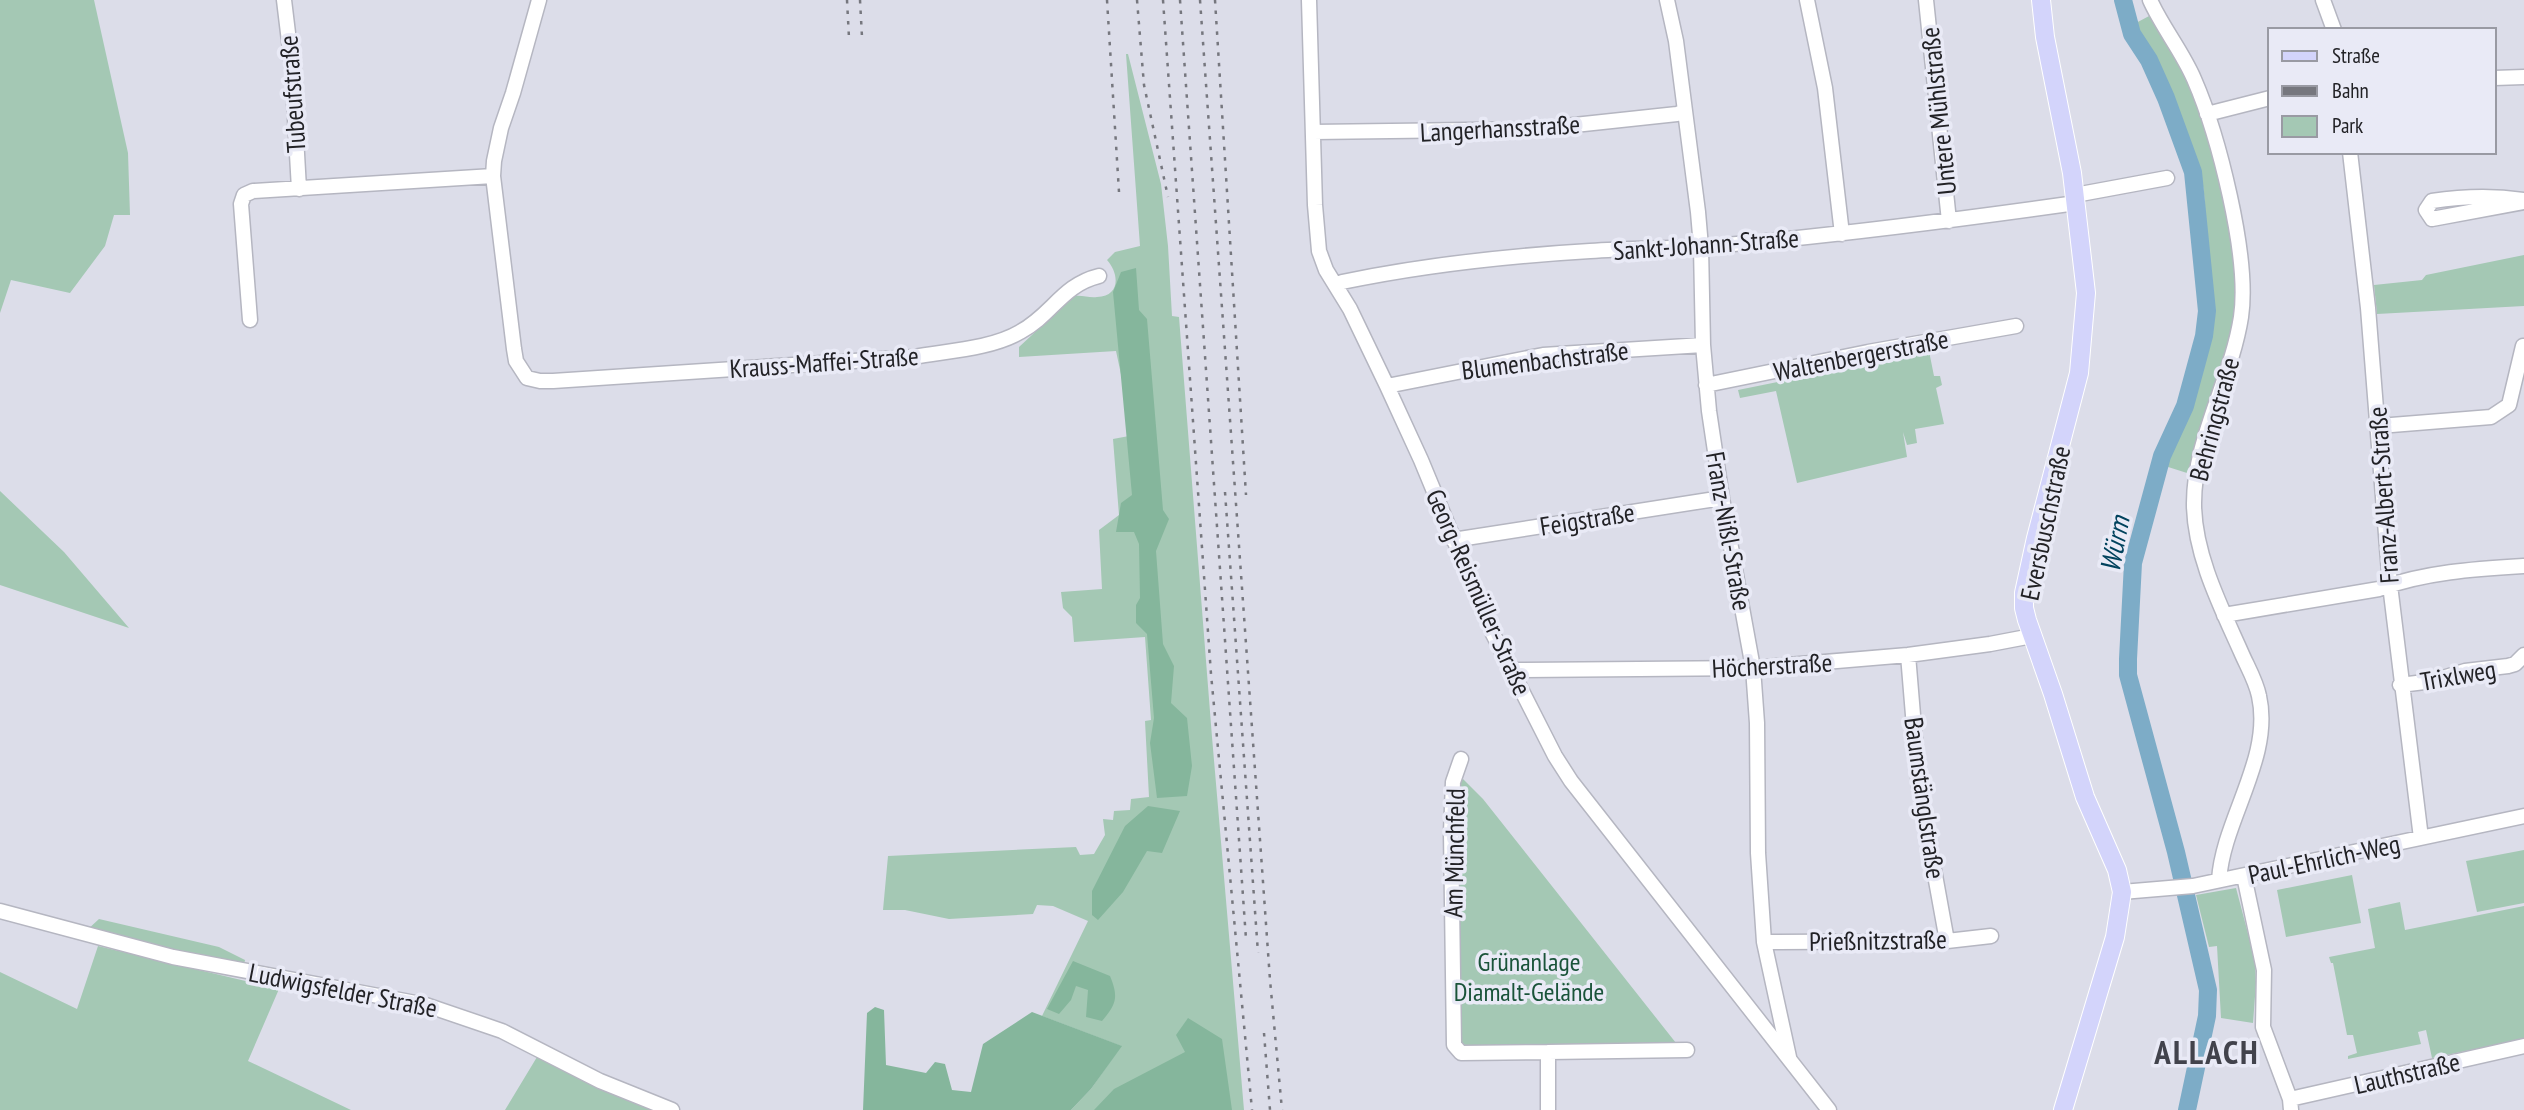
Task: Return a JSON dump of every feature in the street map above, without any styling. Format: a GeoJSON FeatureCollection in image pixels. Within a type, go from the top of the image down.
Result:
{"type":"FeatureCollection","features":[{"type":"Feature","properties":{"kind":"main road","name":"Eversbuschstraße"},"geometry":{"type":"LineString","coordinates":[[2041,0],[2045,37],[2076,199],[2086,293],[2079,373],[2024,593],[2027,621],[2085,797],[2117,870],[2122,892],[2115,937],[2063,1110]]}},
{"type":"Feature","properties":{"kind":"street","name":"Tubeufstraße"},"geometry":{"type":"LineString","coordinates":[[284,0],[292,66],[299,188]]}},
{"type":"Feature","properties":{"kind":"street"},"geometry":{"type":"LineString","coordinates":[[250,320],[241,204],[244,195],[253,191],[493,176],[496,147],[539,0]]}},
{"type":"Feature","properties":{"kind":"street","name":"Georg-Reismüller-Straße"},"geometry":{"type":"LineString","coordinates":[[1309,0],[1319,251],[1421,460],[1453,540],[1511,670],[1555,756],[1571,781],[1829,1110]]}},
{"type":"Feature","properties":{"kind":"street","name":"Franz-Nißl-Straße"},"geometry":{"type":"LineString","coordinates":[[1667,0],[1676,41],[1701,247],[1706,385],[1722,498],[1753,668],[1757,723],[1758,853],[1764,942],[1790,1062]]}},
{"type":"Feature","properties":{"kind":"street"},"geometry":{"type":"LineString","coordinates":[[1807,0],[1825,88],[1842,234]]}},
{"type":"Feature","properties":{"kind":"street","name":"Untere Mühlstraße"},"geometry":{"type":"LineString","coordinates":[[1926,0],[1949,221]]}},
{"type":"Feature","properties":{"kind":"street","name":"Behringstraße"},"geometry":{"type":"LineString","coordinates":[[2150,0],[2193,77],[2207,114],[2231,205],[2242,284],[2241,315],[2233,352],[2195,475],[2194,509],[2202,555],[2259,696],[2261,736],[2227,841],[2219,880]]}},
{"type":"Feature","properties":{"kind":"street"},"geometry":{"type":"LineString","coordinates":[[2323,0],[2333,28]]}},
{"type":"Feature","properties":{"kind":"street"},"geometry":{"type":"LineString","coordinates":[[2496,78],[2524,77]]}},
{"type":"Feature","properties":{"kind":"street"},"geometry":{"type":"LineString","coordinates":[[2207,114],[2268,99]]}},
{"type":"Feature","properties":{"kind":"street","name":"Langerhansstraße"},"geometry":{"type":"LineString","coordinates":[[1313,132],[1537,129],[1685,111]]}},
{"type":"Feature","properties":{"kind":"street","name":"Franz-Albert-Straße"},"geometry":{"type":"LineString","coordinates":[[2350,154],[2368,308],[2400,685],[2421,838]]}},
{"type":"Feature","properties":{"kind":"street","name":"Krauss-Maffei-Straße"},"geometry":{"type":"LineString","coordinates":[[493,176],[516,361],[527,378],[541,381],[914,357],[961,349],[1004,340],[1019,333],[1036,322],[1074,285],[1099,276]]}},
{"type":"Feature","properties":{"kind":"street","name":"Sankt-Johann-Straße"},"geometry":{"type":"LineString","coordinates":[[1338,286],[1342,282],[1415,267],[1471,260],[1589,251],[1701,247],[1949,221],[2076,199],[2167,178]]}},
{"type":"Feature","properties":{"kind":"street"},"geometry":{"type":"LineString","coordinates":[[2496,195],[2524,201],[2432,219],[2426,210],[2432,201],[2466,196],[2496,195]]}},
{"type":"Feature","properties":{"kind":"street","name":"Waltenbergerstraße"},"geometry":{"type":"LineString","coordinates":[[1706,385],[2016,326]]}},
{"type":"Feature","properties":{"kind":"street","name":"Blumenbachstraße"},"geometry":{"type":"LineString","coordinates":[[1387,386],[1543,355],[1703,345]]}},
{"type":"Feature","properties":{"kind":"street"},"geometry":{"type":"LineString","coordinates":[[2379,426],[2491,417],[2509,405],[2523,346]]}},
{"type":"Feature","properties":{"kind":"street","name":"Feigstraße"},"geometry":{"type":"LineString","coordinates":[[1453,540],[1722,498]]}},
{"type":"Feature","properties":{"kind":"street"},"geometry":{"type":"LineString","coordinates":[[2224,615],[2379,589],[2390,584],[2439,574],[2524,566]]}},
{"type":"Feature","properties":{"kind":"street","name":"Höcherstraße"},"geometry":{"type":"LineString","coordinates":[[1511,670],[1753,668],[1908,655],[2032,636]]}},
{"type":"Feature","properties":{"kind":"street","name":"Baumstänglstraße"},"geometry":{"type":"LineString","coordinates":[[1908,655],[1919,787],[1947,941]]}},
{"type":"Feature","properties":{"kind":"street","name":"Trixlweg"},"geometry":{"type":"LineString","coordinates":[[2400,685],[2433,681],[2465,671],[2520,660]]}},
{"type":"Feature","properties":{"kind":"street","name":"Am Münchfeld"},"geometry":{"type":"LineString","coordinates":[[1461,759],[1453,782],[1451,832],[1454,1045],[1461,1052],[1687,1050]]}},
{"type":"Feature","properties":{"kind":"street","name":"Paul-Ehrlich-Weg"},"geometry":{"type":"LineString","coordinates":[[2122,892],[2193,886],[2524,816]]}},
{"type":"Feature","properties":{"kind":"street"},"geometry":{"type":"LineString","coordinates":[[2244,876],[2264,970],[2263,1027],[2290,1104]]}},
{"type":"Feature","properties":{"kind":"street","name":"Ludwigsfelder Straße"},"geometry":{"type":"LineString","coordinates":[[0,911],[173,957],[453,1013],[512,1035],[600,1082],[672,1110]]}},
{"type":"Feature","properties":{"kind":"street","name":"Prießnitzstraße"},"geometry":{"type":"LineString","coordinates":[[1764,942],[1947,941],[1991,936]]}},
{"type":"Feature","properties":{"kind":"street","name":"Lauthstraße"},"geometry":{"type":"LineString","coordinates":[[2290,1104],[2524,1046]]}},
{"type":"Feature","properties":{"kind":"street"},"geometry":{"type":"LineString","coordinates":[[1548,1052],[1548,1110]]}},
{"type":"Feature","properties":{"kind":"green space"},"geometry":{"type":"Polygon","coordinates":[[[0,0],[94,0],[128,153],[130,215],[114,215],[105,246],[70,293],[11,280],[0,313],[0,0]]]}},
{"type":"Feature","properties":{"kind":"green space"},"geometry":{"type":"Polygon","coordinates":[[[2151,15],[2196,86],[2219,175],[2236,271],[2233,344],[2187,473],[2165,466],[2183,428],[2198,384],[2209,339],[2213,291],[2200,173],[2163,75],[2134,24],[2151,15]]]}},
{"type":"Feature","properties":{"kind":"green space"},"geometry":{"type":"Polygon","coordinates":[[[1126,54],[1161,184],[1172,316],[1179,317],[1244,1110],[1071,1110],[1091,1089],[1121,1046],[1042,1016],[1088,921],[1053,906],[1037,905],[1033,914],[949,919],[905,910],[883,910],[888,856],[1076,847],[1080,855],[1094,854],[1105,835],[1103,819],[1113,820],[1114,811],[1130,810],[1131,799],[1149,797],[1145,721],[1151,720],[1145,637],[1074,642],[1072,617],[1063,608],[1061,592],[1102,589],[1099,530],[1119,515],[1113,439],[1129,436],[1125,393],[1116,351],[1019,357],[1019,347],[1074,296],[1097,297],[1110,293],[1116,283],[1114,271],[1107,260],[1115,252],[1140,246],[1126,54]]]}},
{"type":"Feature","properties":{"kind":"green space"},"geometry":{"type":"Polygon","coordinates":[[[2524,255],[2524,306],[2377,314],[2374,285],[2422,280],[2426,275],[2524,255]]]}},
{"type":"Feature","properties":{"kind":"green space"},"geometry":{"type":"Polygon","coordinates":[[[1136,268],[1139,310],[1147,319],[1163,510],[1169,519],[1156,551],[1163,644],[1174,666],[1171,703],[1187,718],[1192,766],[1187,796],[1157,798],[1150,743],[1154,718],[1147,634],[1136,623],[1136,605],[1140,598],[1139,544],[1134,532],[1116,532],[1121,503],[1132,495],[1113,292],[1121,272],[1136,268]]]}},
{"type":"Feature","properties":{"kind":"green space"},"geometry":{"type":"Polygon","coordinates":[[[1929,351],[1934,376],[1940,376],[1942,385],[1936,388],[1944,424],[1915,429],[1917,443],[1907,445],[1903,432],[1907,457],[1797,483],[1776,391],[1740,398],[1738,390],[1929,351]]]}},
{"type":"Feature","properties":{"kind":"green space"},"geometry":{"type":"Polygon","coordinates":[[[0,491],[64,552],[129,628],[0,585],[0,491]]]}},
{"type":"Feature","properties":{"kind":"green space","name":"Grünanlage Diamalt-Gelände"},"geometry":{"type":"Polygon","coordinates":[[[1463,779],[1483,799],[1676,1043],[1470,1049],[1461,1045],[1457,784],[1463,779]]]}},
{"type":"Feature","properties":{"kind":"green space"},"geometry":{"type":"Polygon","coordinates":[[[1148,806],[1180,811],[1162,853],[1147,851],[1123,892],[1098,920],[1092,915],[1092,891],[1125,826],[1148,806]]]}},
{"type":"Feature","properties":{"kind":"green space"},"geometry":{"type":"Polygon","coordinates":[[[2524,850],[2524,903],[2477,912],[2466,861],[2524,850]]]}},
{"type":"Feature","properties":{"kind":"green space"},"geometry":{"type":"Polygon","coordinates":[[[2352,875],[2361,923],[2286,937],[2277,890],[2352,875]]]}},
{"type":"Feature","properties":{"kind":"green space"},"geometry":{"type":"Polygon","coordinates":[[[2236,888],[2255,960],[2253,1023],[2221,1018],[2217,946],[2209,947],[2196,895],[2236,888]]]}},
{"type":"Feature","properties":{"kind":"green space"},"geometry":{"type":"Polygon","coordinates":[[[2400,902],[2405,930],[2524,906],[2524,1039],[2432,1058],[2426,1030],[2418,1032],[2421,1044],[2348,1059],[2348,1056],[2357,1053],[2353,1035],[2347,1035],[2333,963],[2329,957],[2375,948],[2368,909],[2400,902]]]}},
{"type":"Feature","properties":{"kind":"green space"},"geometry":{"type":"Polygon","coordinates":[[[99,919],[219,947],[245,960],[244,965],[86,931],[99,919]]]}},
{"type":"Feature","properties":{"kind":"green space"},"geometry":{"type":"Polygon","coordinates":[[[98,946],[279,989],[248,1061],[351,1110],[0,1110],[0,972],[77,1009],[98,946]]]}},
{"type":"Feature","properties":{"kind":"green space"},"geometry":{"type":"Polygon","coordinates":[[[1073,961],[1110,976],[1115,1000],[1102,1021],[1086,1017],[1088,990],[1076,986],[1071,1000],[1059,1014],[1047,1009],[1073,961]]]}},
{"type":"Feature","properties":{"kind":"green space"},"geometry":{"type":"Polygon","coordinates":[[[875,1007],[884,1010],[886,1065],[926,1073],[935,1062],[945,1064],[952,1090],[971,1092],[983,1044],[1032,1012],[1122,1046],[1091,1089],[1071,1110],[863,1110],[867,1013],[875,1007]]]}},
{"type":"Feature","properties":{"kind":"green space"},"geometry":{"type":"Polygon","coordinates":[[[1188,1018],[1222,1039],[1232,1110],[1094,1110],[1114,1089],[1185,1052],[1176,1035],[1188,1018]]]}},
{"type":"Feature","properties":{"kind":"green space"},"geometry":{"type":"Polygon","coordinates":[[[537,1057],[591,1085],[652,1110],[505,1110],[537,1057]]]}},
{"type":"Feature","properties":{"kind":"waterway","name":"Würm"},"geometry":{"type":"LineString","coordinates":[[2123,0],[2132,34],[2149,60],[2166,98],[2193,172],[2207,311],[2204,336],[2185,406],[2162,456],[2133,563],[2128,659],[2128,675],[2176,852],[2208,990],[2207,1016],[2187,1110]]}},
{"type":"Feature","properties":{"kind":"railway"},"geometry":{"type":"LineString","coordinates":[[847,0],[849,38]]}},
{"type":"Feature","properties":{"kind":"railway"},"geometry":{"type":"LineString","coordinates":[[860,0],[862,37]]}},
{"type":"Feature","properties":{"kind":"railway"},"geometry":{"type":"LineString","coordinates":[[1107,0],[1119,192]]}},
{"type":"Feature","properties":{"kind":"railway"},"geometry":{"type":"LineString","coordinates":[[1137,0],[1144,85],[1168,197]]}},
{"type":"Feature","properties":{"kind":"railway"},"geometry":{"type":"LineString","coordinates":[[1163,0],[1211,674],[1252,1110]]}},
{"type":"Feature","properties":{"kind":"railway"},"geometry":{"type":"LineString","coordinates":[[1180,0],[1246,939]]}},
{"type":"Feature","properties":{"kind":"railway"},"geometry":{"type":"LineString","coordinates":[[1200,0],[1270,980],[1282,1110]]}},
{"type":"Feature","properties":{"kind":"railway"},"geometry":{"type":"LineString","coordinates":[[1215,0],[1246,495]]}},
{"type":"Feature","properties":{"kind":"railway"},"geometry":{"type":"LineString","coordinates":[[1225,492],[1258,953]]}},
{"type":"Feature","properties":{"kind":"railway"},"geometry":{"type":"LineString","coordinates":[[1264,1033],[1270,1110]]}},
{"type":"Feature","properties":{"kind":"district","name":"ALLACH"},"geometry":{"type":"Point","coordinates":[2207,1051]}}]}
